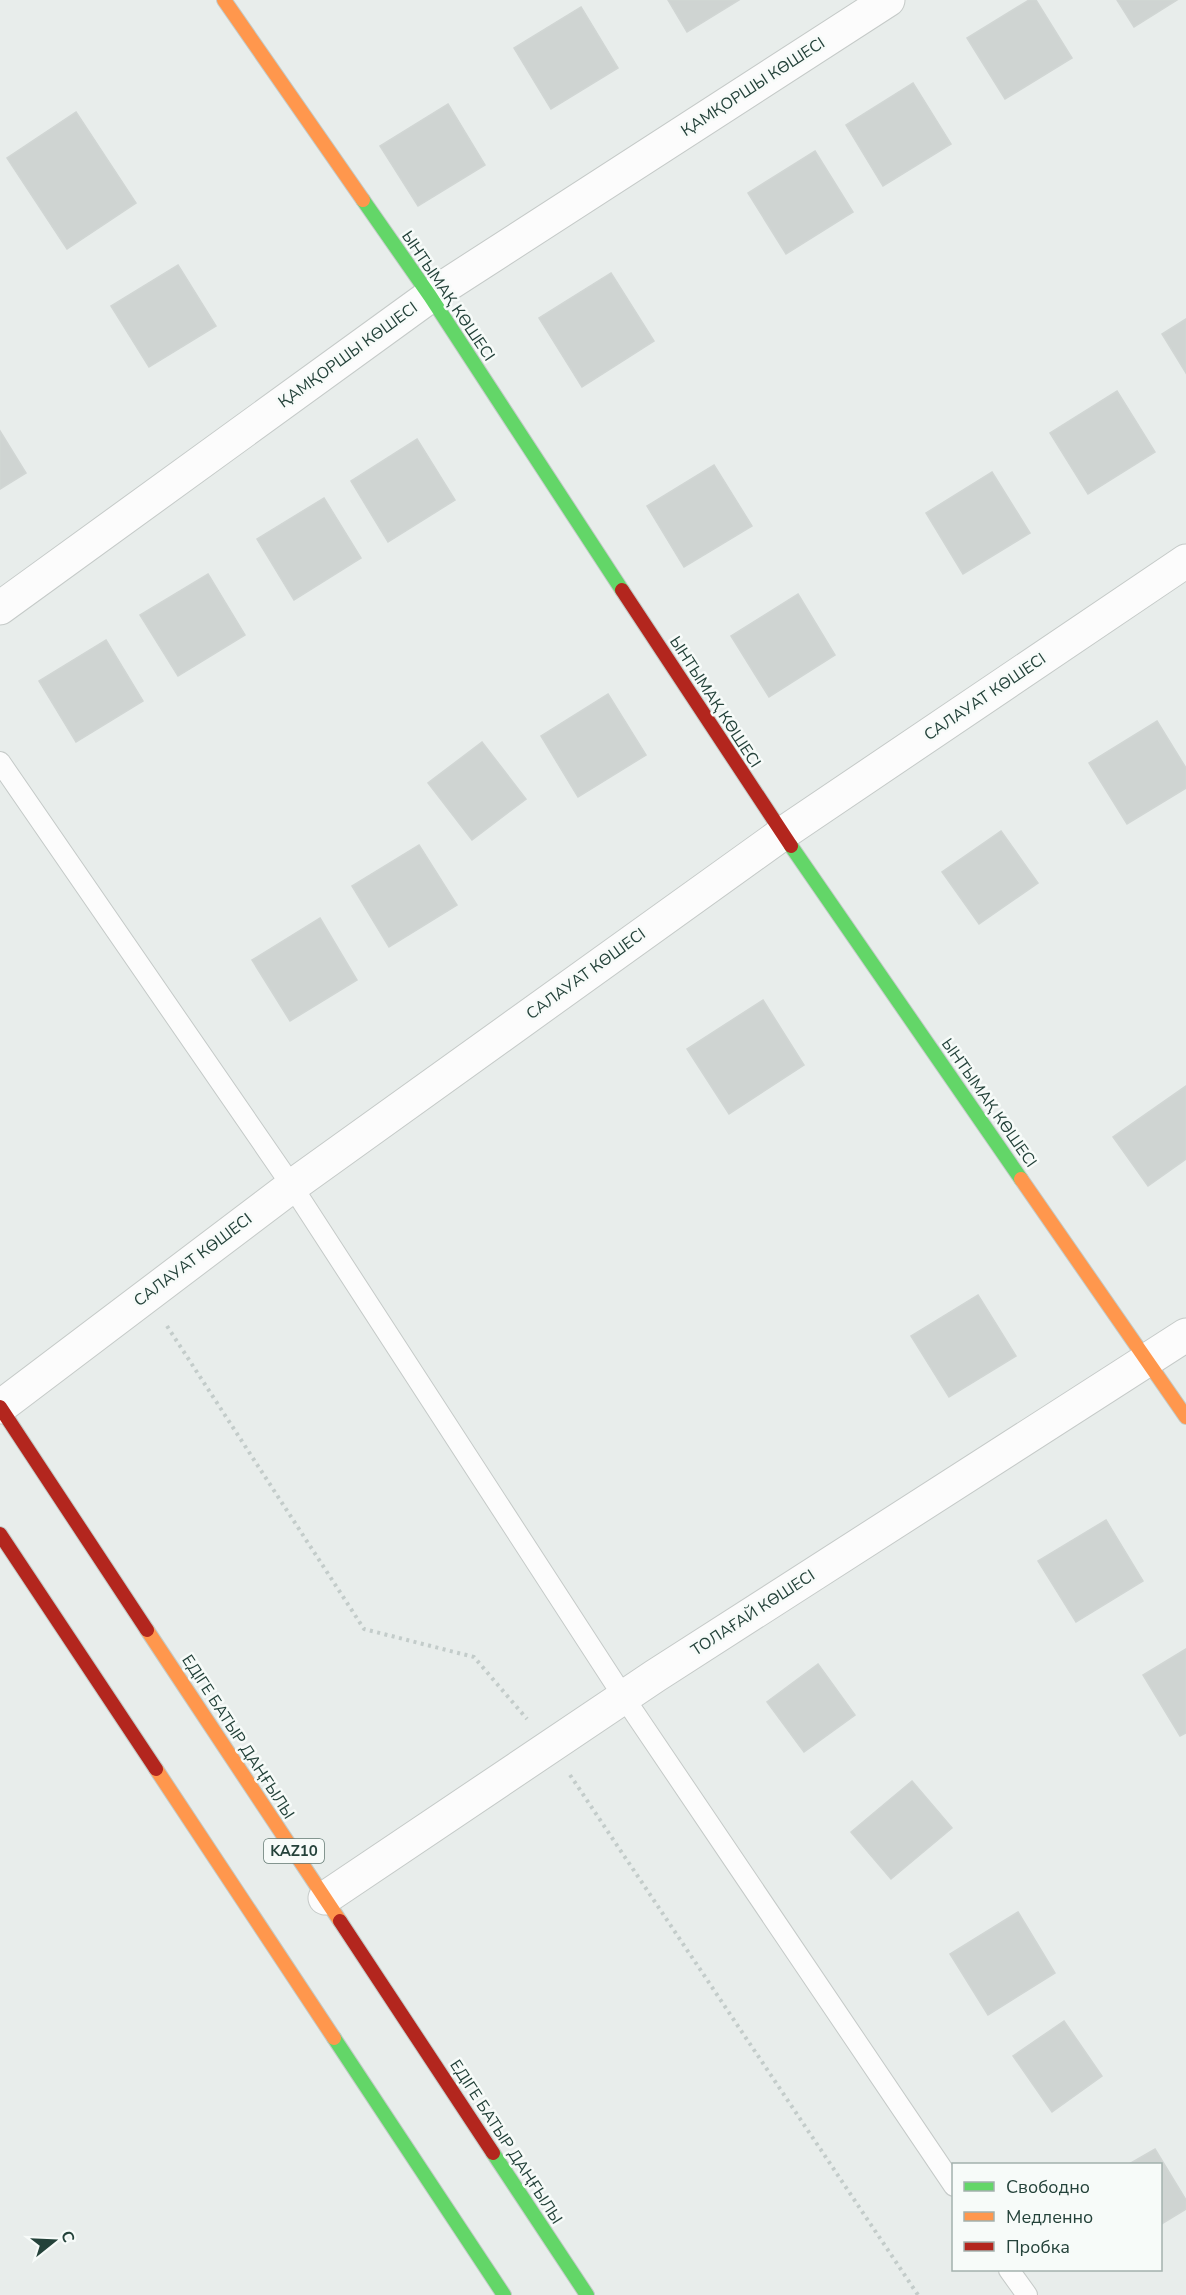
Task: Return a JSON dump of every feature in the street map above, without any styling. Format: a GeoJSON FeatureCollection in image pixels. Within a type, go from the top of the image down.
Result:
{"type":"FeatureCollection","features":[{"type":"Feature","properties":{"kind":"main road","name":"ЫНТЫМАҚ КӨШЕСІ"},"geometry":{"type":"LineString","coordinates":[[224,0],[430,296],[782,834],[1186,1417]]}},
{"type":"Feature","properties":{"kind":"main road","name":"ЕДІГЕ БАТЫР ДАҢҒЫЛЫ"},"geometry":{"type":"LineString","coordinates":[[0,1407],[587,2295]]}},
{"type":"Feature","properties":{"kind":"main road"},"geometry":{"type":"LineString","coordinates":[[0,1534],[504,2295]]}},
{"type":"Feature","properties":{"kind":"street","name":"ҚАМҚОРШЫ КӨШЕСІ"},"geometry":{"type":"LineString","coordinates":[[0,608],[430,296],[888,0]]}},
{"type":"Feature","properties":{"kind":"street","name":"САЛАУАТ КӨШЕСІ"},"geometry":{"type":"LineString","coordinates":[[0,1407],[292,1186],[782,834],[1186,561]]}},
{"type":"Feature","properties":{"kind":"street","name":"ТОЛАҒАЙ КӨШЕСІ"},"geometry":{"type":"LineString","coordinates":[[325,1898],[623,1696],[1186,1335]]}},
{"type":"Feature","properties":{"kind":"lane"},"geometry":{"type":"LineString","coordinates":[[0,762],[292,1186],[623,1696],[952,2183]]}},
{"type":"Feature","properties":{"kind":"lane"},"geometry":{"type":"LineString","coordinates":[[1011,2271],[1027,2295]]}},
{"type":"Feature","properties":{"kind":"building"},"geometry":{"type":"Polygon","coordinates":[[[668,0],[739,0],[687,32],[668,0]]]}},
{"type":"Feature","properties":{"kind":"building"},"geometry":{"type":"Polygon","coordinates":[[[1029,0],[1036,0],[1072,58],[1005,99],[967,38],[1029,0]]]}},
{"type":"Feature","properties":{"kind":"building"},"geometry":{"type":"Polygon","coordinates":[[[1117,0],[1177,0],[1134,27],[1117,0]]]}},
{"type":"Feature","properties":{"kind":"building"},"geometry":{"type":"Polygon","coordinates":[[[581,7],[618,68],[551,109],[514,48],[581,7]]]}},
{"type":"Feature","properties":{"kind":"building"},"geometry":{"type":"Polygon","coordinates":[[[913,83],[951,144],[883,186],[846,125],[913,83]]]}},
{"type":"Feature","properties":{"kind":"building"},"geometry":{"type":"Polygon","coordinates":[[[448,104],[485,165],[418,206],[380,146],[448,104]]]}},
{"type":"Feature","properties":{"kind":"building"},"geometry":{"type":"Polygon","coordinates":[[[76,112],[136,203],[67,249],[7,158],[76,112]]]}},
{"type":"Feature","properties":{"kind":"building"},"geometry":{"type":"Polygon","coordinates":[[[815,151],[853,212],[786,254],[748,193],[815,151]]]}},
{"type":"Feature","properties":{"kind":"building"},"geometry":{"type":"Polygon","coordinates":[[[178,265],[216,326],[149,367],[111,306],[178,265]]]}},
{"type":"Feature","properties":{"kind":"building"},"geometry":{"type":"Polygon","coordinates":[[[611,273],[654,341],[582,387],[539,318],[611,273]]]}},
{"type":"Feature","properties":{"kind":"building"},"geometry":{"type":"Polygon","coordinates":[[[1186,319],[1186,373],[1162,334],[1186,319]]]}},
{"type":"Feature","properties":{"kind":"building"},"geometry":{"type":"Polygon","coordinates":[[[1117,391],[1155,452],[1088,494],[1050,433],[1117,391]]]}},
{"type":"Feature","properties":{"kind":"building"},"geometry":{"type":"Polygon","coordinates":[[[0,431],[26,473],[0,489],[0,431]]]}},
{"type":"Feature","properties":{"kind":"building"},"geometry":{"type":"Polygon","coordinates":[[[417,439],[455,500],[388,542],[351,481],[417,439]]]}},
{"type":"Feature","properties":{"kind":"building"},"geometry":{"type":"Polygon","coordinates":[[[714,465],[752,526],[684,567],[647,506],[714,465]]]}},
{"type":"Feature","properties":{"kind":"building"},"geometry":{"type":"Polygon","coordinates":[[[992,472],[1030,533],[963,574],[926,513],[992,472]]]}},
{"type":"Feature","properties":{"kind":"building"},"geometry":{"type":"Polygon","coordinates":[[[324,498],[361,558],[294,600],[257,539],[324,498]]]}},
{"type":"Feature","properties":{"kind":"building"},"geometry":{"type":"Polygon","coordinates":[[[208,574],[245,635],[178,676],[140,615],[208,574]]]}},
{"type":"Feature","properties":{"kind":"building"},"geometry":{"type":"Polygon","coordinates":[[[798,594],[835,655],[769,697],[731,636],[798,594]]]}},
{"type":"Feature","properties":{"kind":"building"},"geometry":{"type":"Polygon","coordinates":[[[106,640],[143,701],[76,742],[39,681],[106,640]]]}},
{"type":"Feature","properties":{"kind":"building"},"geometry":{"type":"Polygon","coordinates":[[[608,694],[646,755],[578,797],[541,736],[608,694]]]}},
{"type":"Feature","properties":{"kind":"building"},"geometry":{"type":"Polygon","coordinates":[[[1157,721],[1186,768],[1186,788],[1127,824],[1089,763],[1157,721]]]}},
{"type":"Feature","properties":{"kind":"building"},"geometry":{"type":"Polygon","coordinates":[[[482,742],[526,799],[472,840],[428,783],[482,742]]]}},
{"type":"Feature","properties":{"kind":"building"},"geometry":{"type":"Polygon","coordinates":[[[1001,831],[1038,883],[979,924],[942,872],[1001,831]]]}},
{"type":"Feature","properties":{"kind":"building"},"geometry":{"type":"Polygon","coordinates":[[[419,845],[457,905],[389,947],[352,886],[419,845]]]}},
{"type":"Feature","properties":{"kind":"building"},"geometry":{"type":"Polygon","coordinates":[[[320,918],[357,980],[290,1021],[252,960],[320,918]]]}},
{"type":"Feature","properties":{"kind":"building"},"geometry":{"type":"Polygon","coordinates":[[[763,1000],[804,1065],[729,1114],[687,1049],[763,1000]]]}},
{"type":"Feature","properties":{"kind":"building"},"geometry":{"type":"Polygon","coordinates":[[[1186,1086],[1186,1159],[1148,1186],[1113,1137],[1186,1086]]]}},
{"type":"Feature","properties":{"kind":"building"},"geometry":{"type":"Polygon","coordinates":[[[978,1295],[1016,1356],[949,1397],[911,1336],[978,1295]]]}},
{"type":"Feature","properties":{"kind":"building"},"geometry":{"type":"Polygon","coordinates":[[[1106,1520],[1143,1581],[1076,1622],[1038,1561],[1106,1520]]]}},
{"type":"Feature","properties":{"kind":"building"},"geometry":{"type":"Polygon","coordinates":[[[1186,1649],[1186,1733],[1180,1736],[1143,1675],[1186,1649]]]}},
{"type":"Feature","properties":{"kind":"building"},"geometry":{"type":"Polygon","coordinates":[[[818,1664],[855,1715],[804,1752],[767,1702],[818,1664]]]}},
{"type":"Feature","properties":{"kind":"building"},"geometry":{"type":"Polygon","coordinates":[[[912,1781],[952,1828],[891,1879],[851,1832],[912,1781]]]}},
{"type":"Feature","properties":{"kind":"building"},"geometry":{"type":"Polygon","coordinates":[[[1018,1912],[1055,1973],[988,2015],[950,1954],[1018,1912]]]}},
{"type":"Feature","properties":{"kind":"building"},"geometry":{"type":"Polygon","coordinates":[[[1064,2021],[1102,2076],[1052,2112],[1013,2056],[1064,2021]]]}},
{"type":"Feature","properties":{"kind":"building"},"geometry":{"type":"Polygon","coordinates":[[[1155,2149],[1186,2200],[1186,2209],[1162,2224],[1162,2163],[1131,2163],[1155,2149]]]}},
{"type":"Feature","properties":{"kind":"traffic: fast"},"geometry":{"type":"LineString","coordinates":[[363,200],[430,296],[622,590]]}},
{"type":"Feature","properties":{"kind":"traffic: fast"},"geometry":{"type":"LineString","coordinates":[[791,846],[1021,1179]]}},
{"type":"Feature","properties":{"kind":"traffic: fast"},"geometry":{"type":"LineString","coordinates":[[334,2038],[504,2295]]}},
{"type":"Feature","properties":{"kind":"traffic: fast"},"geometry":{"type":"LineString","coordinates":[[493,2153],[587,2295]]}},
{"type":"Feature","properties":{"kind":"traffic: slow"},"geometry":{"type":"LineString","coordinates":[[224,0],[363,200]]}},
{"type":"Feature","properties":{"kind":"traffic: slow"},"geometry":{"type":"LineString","coordinates":[[1021,1179],[1186,1417]]}},
{"type":"Feature","properties":{"kind":"traffic: slow"},"geometry":{"type":"LineString","coordinates":[[147,1630],[340,1921]]}},
{"type":"Feature","properties":{"kind":"traffic: slow"},"geometry":{"type":"LineString","coordinates":[[156,1769],[334,2038]]}},
{"type":"Feature","properties":{"kind":"traffic: jam"},"geometry":{"type":"LineString","coordinates":[[622,590],[791,846]]}},
{"type":"Feature","properties":{"kind":"traffic: jam"},"geometry":{"type":"LineString","coordinates":[[0,1407],[147,1630]]}},
{"type":"Feature","properties":{"kind":"traffic: jam"},"geometry":{"type":"LineString","coordinates":[[0,1534],[156,1769]]}},
{"type":"Feature","properties":{"kind":"traffic: jam"},"geometry":{"type":"LineString","coordinates":[[340,1921],[493,2153]]}}]}
